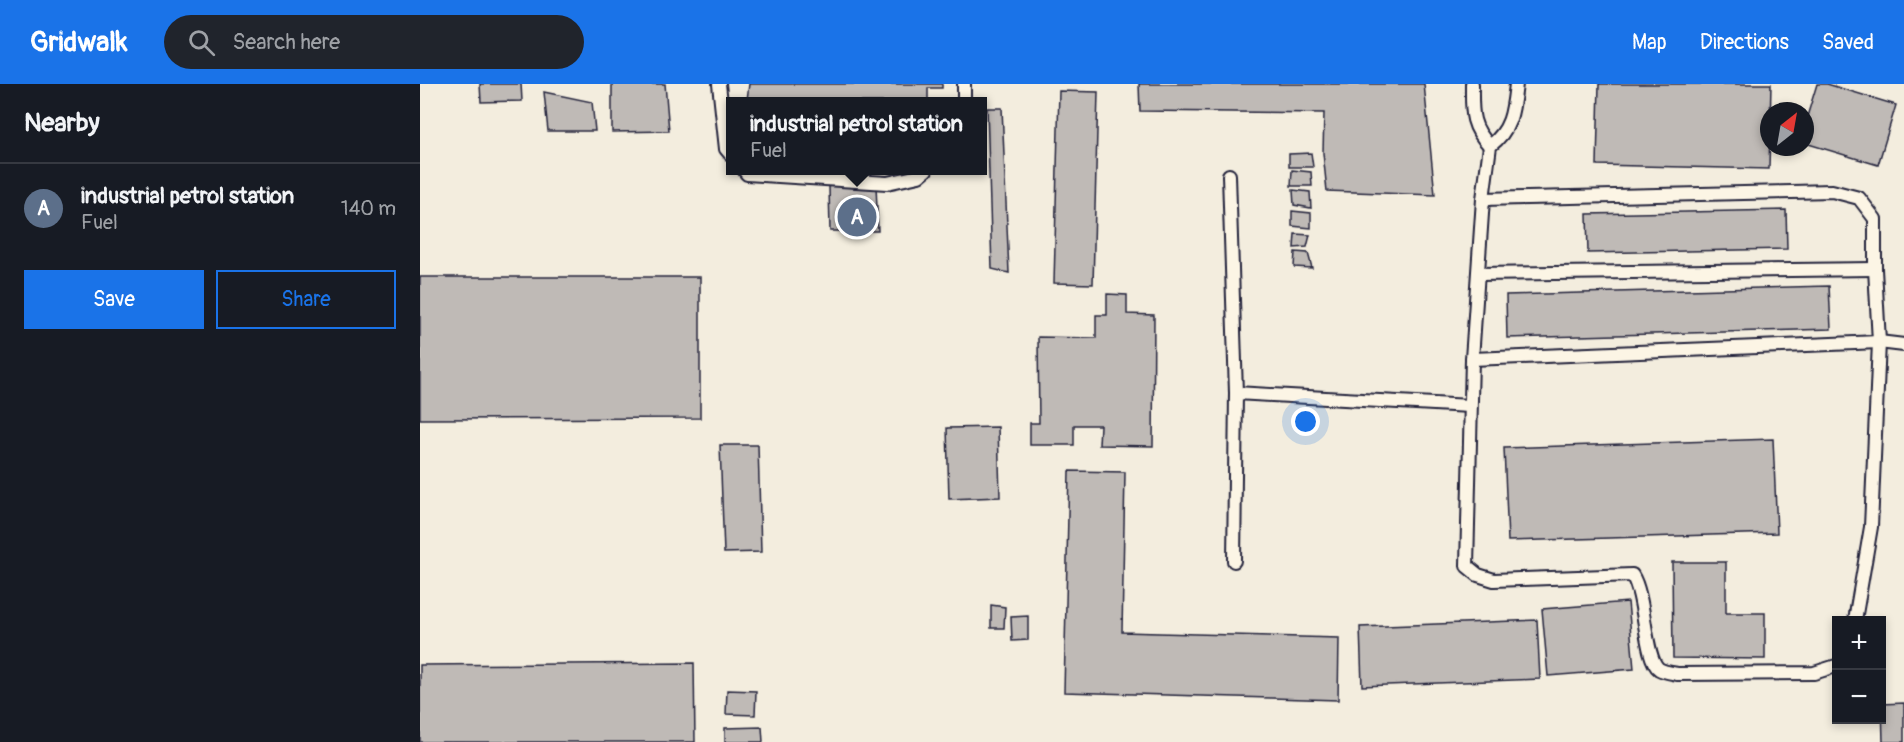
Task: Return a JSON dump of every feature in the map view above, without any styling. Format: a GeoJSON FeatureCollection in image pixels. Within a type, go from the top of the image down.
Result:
{"type":"FeatureCollection","features":[{"type":"Feature","properties":{"kind":"lane"},"geometry":{"type":"LineString","coordinates":[[719,84],[726,148]]}},
{"type":"Feature","properties":{"kind":"lane"},"geometry":{"type":"LineString","coordinates":[[1472,84],[1472,116],[1475,128],[1490,146]]}},
{"type":"Feature","properties":{"kind":"lane"},"geometry":{"type":"LineString","coordinates":[[1516,84],[1510,122],[1505,132],[1490,146],[1483,199],[1472,359],[1467,566],[1478,575],[1494,580],[1632,575],[1638,585],[1643,603],[1651,657],[1659,669],[1677,674],[1814,673],[1832,667]]}},
{"type":"Feature","properties":{"kind":"lane"},"geometry":{"type":"LineString","coordinates":[[763,175],[887,183],[921,175]]}},
{"type":"Feature","properties":{"kind":"lane"},"geometry":{"type":"LineString","coordinates":[[1229,175],[1236,393],[1234,561]]}},
{"type":"Feature","properties":{"kind":"lane"},"geometry":{"type":"LineString","coordinates":[[1483,199],[1832,191],[1859,198],[1875,219],[1879,342],[1871,527],[1856,616]]}},
{"type":"Feature","properties":{"kind":"lane"},"geometry":{"type":"LineString","coordinates":[[1478,274],[1875,269]]}},
{"type":"Feature","properties":{"kind":"lane"},"geometry":{"type":"LineString","coordinates":[[1472,359],[1879,342],[1904,345]]}},
{"type":"Feature","properties":{"kind":"lane"},"geometry":{"type":"LineString","coordinates":[[1236,393],[1470,406]]}},
{"type":"Feature","properties":{"kind":"building"},"geometry":{"type":"Polygon","coordinates":[[[480,84],[521,84],[522,101],[481,102],[480,84]]]}},
{"type":"Feature","properties":{"kind":"building"},"geometry":{"type":"Polygon","coordinates":[[[612,84],[665,84],[669,131],[612,132],[612,84]]]}},
{"type":"Feature","properties":{"kind":"building"},"geometry":{"type":"Polygon","coordinates":[[[749,84],[942,84],[942,88],[928,88],[928,97],[747,97],[749,84]]]}},
{"type":"Feature","properties":{"kind":"building"},"geometry":{"type":"Polygon","coordinates":[[[1139,84],[1424,84],[1435,195],[1327,191],[1323,153],[1324,113],[1140,111],[1139,84]]]}},
{"type":"Feature","properties":{"kind":"building"},"geometry":{"type":"Polygon","coordinates":[[[1599,84],[1771,84],[1771,102],[1760,102],[1760,156],[1769,156],[1769,169],[1597,165],[1599,84]]]}},
{"type":"Feature","properties":{"kind":"building"},"geometry":{"type":"Polygon","coordinates":[[[1817,84],[1827,84],[1896,105],[1878,165],[1814,146],[1814,102],[1811,102],[1817,84]]]}},
{"type":"Feature","properties":{"kind":"building"},"geometry":{"type":"Polygon","coordinates":[[[1059,91],[1098,92],[1093,284],[1054,283],[1059,91]]]}},
{"type":"Feature","properties":{"kind":"building"},"geometry":{"type":"Polygon","coordinates":[[[544,92],[592,102],[595,131],[548,131],[544,92]]]}},
{"type":"Feature","properties":{"kind":"building"},"geometry":{"type":"Polygon","coordinates":[[[987,108],[1002,108],[1009,273],[992,269],[987,108]]]}},
{"type":"Feature","properties":{"kind":"building"},"geometry":{"type":"Polygon","coordinates":[[[1311,153],[1313,167],[1289,167],[1289,154],[1311,153]]]}},
{"type":"Feature","properties":{"kind":"building"},"geometry":{"type":"Polygon","coordinates":[[[1292,170],[1311,172],[1312,186],[1291,186],[1292,170]]]}},
{"type":"Feature","properties":{"kind":"building"},"geometry":{"type":"Polygon","coordinates":[[[829,186],[876,186],[878,231],[830,231],[829,186]]]}},
{"type":"Feature","properties":{"kind":"building"},"geometry":{"type":"Polygon","coordinates":[[[1293,190],[1310,192],[1311,208],[1294,205],[1293,190]]]}},
{"type":"Feature","properties":{"kind":"building"},"geometry":{"type":"Polygon","coordinates":[[[1786,210],[1787,249],[1588,253],[1587,214],[1786,210]]]}},
{"type":"Feature","properties":{"kind":"building"},"geometry":{"type":"Polygon","coordinates":[[[1292,211],[1311,213],[1311,228],[1292,226],[1292,211]]]}},
{"type":"Feature","properties":{"kind":"building"},"geometry":{"type":"Polygon","coordinates":[[[1295,234],[1310,235],[1307,247],[1294,248],[1295,234]]]}},
{"type":"Feature","properties":{"kind":"building"},"geometry":{"type":"Polygon","coordinates":[[[1295,252],[1308,253],[1312,268],[1294,267],[1295,252]]]}},
{"type":"Feature","properties":{"kind":"building"},"geometry":{"type":"Polygon","coordinates":[[[420,277],[700,277],[700,418],[420,419],[420,277]]]}},
{"type":"Feature","properties":{"kind":"building"},"geometry":{"type":"Polygon","coordinates":[[[1829,286],[1831,329],[1507,338],[1506,295],[1829,286]]]}},
{"type":"Feature","properties":{"kind":"building"},"geometry":{"type":"Polygon","coordinates":[[[1107,294],[1127,295],[1127,314],[1154,315],[1153,446],[1099,445],[1100,425],[1074,425],[1074,445],[1030,445],[1030,423],[1039,423],[1038,337],[1096,338],[1096,315],[1107,315],[1107,294]]]}},
{"type":"Feature","properties":{"kind":"building"},"geometry":{"type":"Polygon","coordinates":[[[998,427],[1000,497],[949,499],[947,428],[998,427]]]}},
{"type":"Feature","properties":{"kind":"building"},"geometry":{"type":"Polygon","coordinates":[[[1773,439],[1777,533],[1508,541],[1504,448],[1773,439]]]}},
{"type":"Feature","properties":{"kind":"building"},"geometry":{"type":"Polygon","coordinates":[[[720,445],[758,445],[761,552],[724,553],[720,445]]]}},
{"type":"Feature","properties":{"kind":"building"},"geometry":{"type":"Polygon","coordinates":[[[1069,471],[1125,472],[1122,632],[1339,638],[1338,700],[1064,692],[1069,471]]]}},
{"type":"Feature","properties":{"kind":"building"},"geometry":{"type":"Polygon","coordinates":[[[1672,562],[1726,562],[1726,613],[1765,613],[1765,659],[1673,658],[1672,562]]]}},
{"type":"Feature","properties":{"kind":"building"},"geometry":{"type":"Polygon","coordinates":[[[1628,602],[1634,669],[1548,676],[1542,609],[1628,602]]]}},
{"type":"Feature","properties":{"kind":"building"},"geometry":{"type":"Polygon","coordinates":[[[991,605],[1005,607],[1004,628],[991,628],[991,605]]]}},
{"type":"Feature","properties":{"kind":"building"},"geometry":{"type":"Polygon","coordinates":[[[1028,616],[1028,640],[1012,641],[1011,617],[1028,616]]]}},
{"type":"Feature","properties":{"kind":"building"},"geometry":{"type":"Polygon","coordinates":[[[1537,620],[1540,679],[1362,686],[1360,627],[1537,620]]]}},
{"type":"Feature","properties":{"kind":"building"},"geometry":{"type":"Polygon","coordinates":[[[694,663],[695,742],[420,742],[420,665],[694,663]]]}},
{"type":"Feature","properties":{"kind":"building"},"geometry":{"type":"Polygon","coordinates":[[[727,690],[756,691],[755,715],[726,714],[727,690]]]}},
{"type":"Feature","properties":{"kind":"building"},"geometry":{"type":"Polygon","coordinates":[[[1904,703],[1904,742],[1883,742],[1883,724],[1886,724],[1886,704],[1904,703]]]}},
{"type":"Feature","properties":{"kind":"building"},"geometry":{"type":"Polygon","coordinates":[[[762,727],[763,742],[725,742],[725,728],[762,727]]]}},
{"type":"Feature","properties":{"kind":"place","name":"industrial petrol station"},"geometry":{"type":"Point","coordinates":[857,217]}}]}
